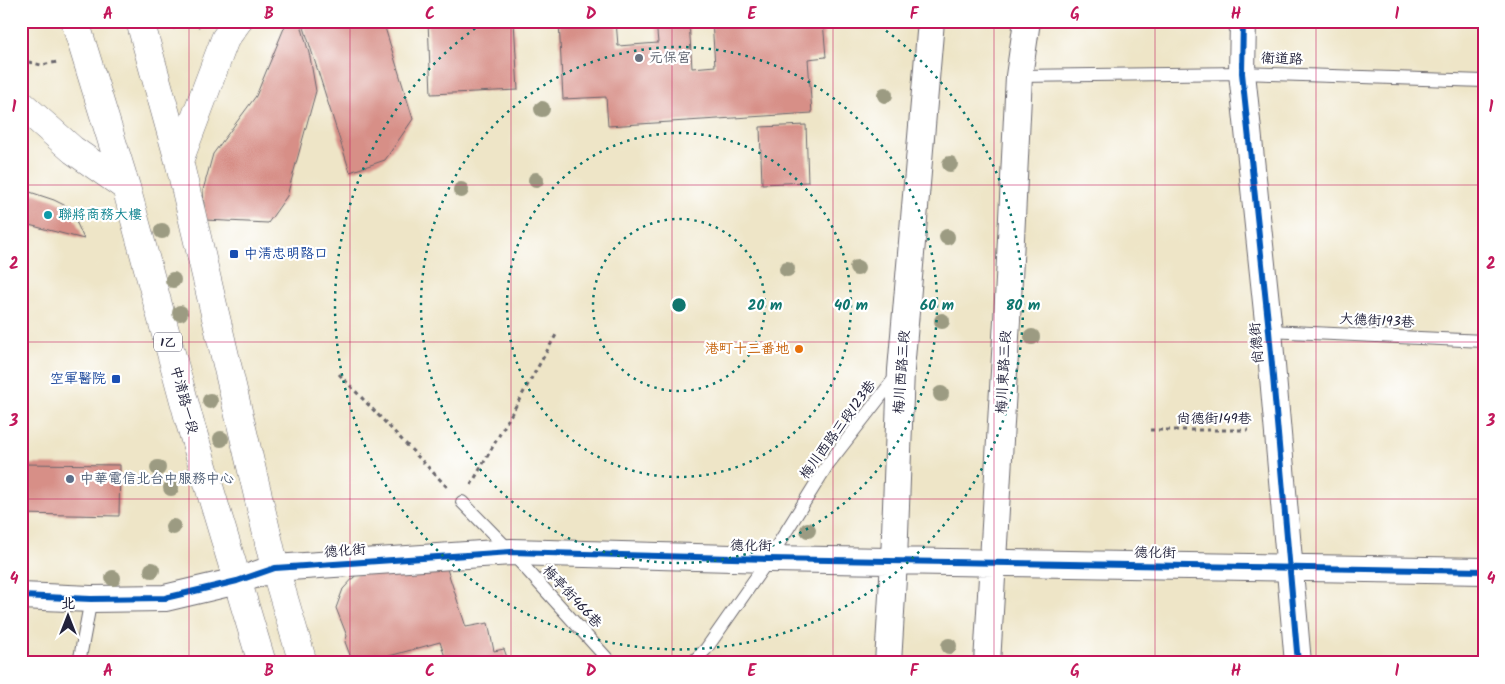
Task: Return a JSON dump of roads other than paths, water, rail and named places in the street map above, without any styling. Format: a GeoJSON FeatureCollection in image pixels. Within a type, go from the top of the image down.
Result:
{"type":"FeatureCollection","features":[{"type":"Feature","properties":{"kind":"main road","name":"中清路一段"},"geometry":{"type":"LineString","coordinates":[[76,21],[126,187],[190,423],[262,663]]}},
{"type":"Feature","properties":{"kind":"main road"},"geometry":{"type":"LineString","coordinates":[[140,21],[178,161],[275,568],[303,663]]}},
{"type":"Feature","properties":{"kind":"main road"},"geometry":{"type":"LineString","coordinates":[[178,161],[225,39],[238,21]]}},
{"type":"Feature","properties":{"kind":"main road"},"geometry":{"type":"LineString","coordinates":[[21,104],[73,150],[126,187]]}},
{"type":"Feature","properties":{"kind":"street","name":"梅川西路三段"},"geometry":{"type":"LineString","coordinates":[[888,663],[901,370],[931,21]]}},
{"type":"Feature","properties":{"kind":"street","name":"梅川東路三段"},"geometry":{"type":"LineString","coordinates":[[987,663],[994,563],[1019,76],[1027,21]]}},
{"type":"Feature","properties":{"kind":"street","name":"尚德街"},"geometry":{"type":"LineString","coordinates":[[1243,21],[1242,73],[1269,331],[1298,663]]}},
{"type":"Feature","properties":{"kind":"street","name":"德化街"},"geometry":{"type":"LineString","coordinates":[[21,596],[164,598],[237,581],[275,568],[510,552],[770,560],[1484,571]]}},
{"type":"Feature","properties":{"kind":"lane","name":"衛道路"},"geometry":{"type":"LineString","coordinates":[[1019,76],[1242,73],[1484,81]]}},
{"type":"Feature","properties":{"kind":"lane","name":"大德街193巷"},"geometry":{"type":"LineString","coordinates":[[1269,331],[1484,341]]}},
{"type":"Feature","properties":{"kind":"lane","name":"梅川西路三段123巷"},"geometry":{"type":"LineString","coordinates":[[692,663],[706,649],[770,560],[828,464],[901,370]]}},
{"type":"Feature","properties":{"kind":"lane","name":"梅亭街466巷"},"geometry":{"type":"LineString","coordinates":[[462,502],[611,663]]}},
{"type":"Feature","properties":{"kind":"lane"},"geometry":{"type":"LineString","coordinates":[[79,663],[91,598]]}},
{"type":"Feature","properties":{"kind":"place","name":"元保宮"},"geometry":{"type":"Point","coordinates":[639,58]}},
{"type":"Feature","properties":{"kind":"place","name":"聯將商務大樓"},"geometry":{"type":"Point","coordinates":[48,215]}},
{"type":"Feature","properties":{"kind":"place","name":"中清忠明路口"},"geometry":{"type":"Point","coordinates":[234,254]}},
{"type":"Feature","properties":{"kind":"place","name":"港町十三番地"},"geometry":{"type":"Point","coordinates":[799,349]}},
{"type":"Feature","properties":{"kind":"place","name":"空軍醫院"},"geometry":{"type":"Point","coordinates":[116,379]}},
{"type":"Feature","properties":{"kind":"place","name":"中華電信北台中服務中心"},"geometry":{"type":"Point","coordinates":[70,479]}}]}
